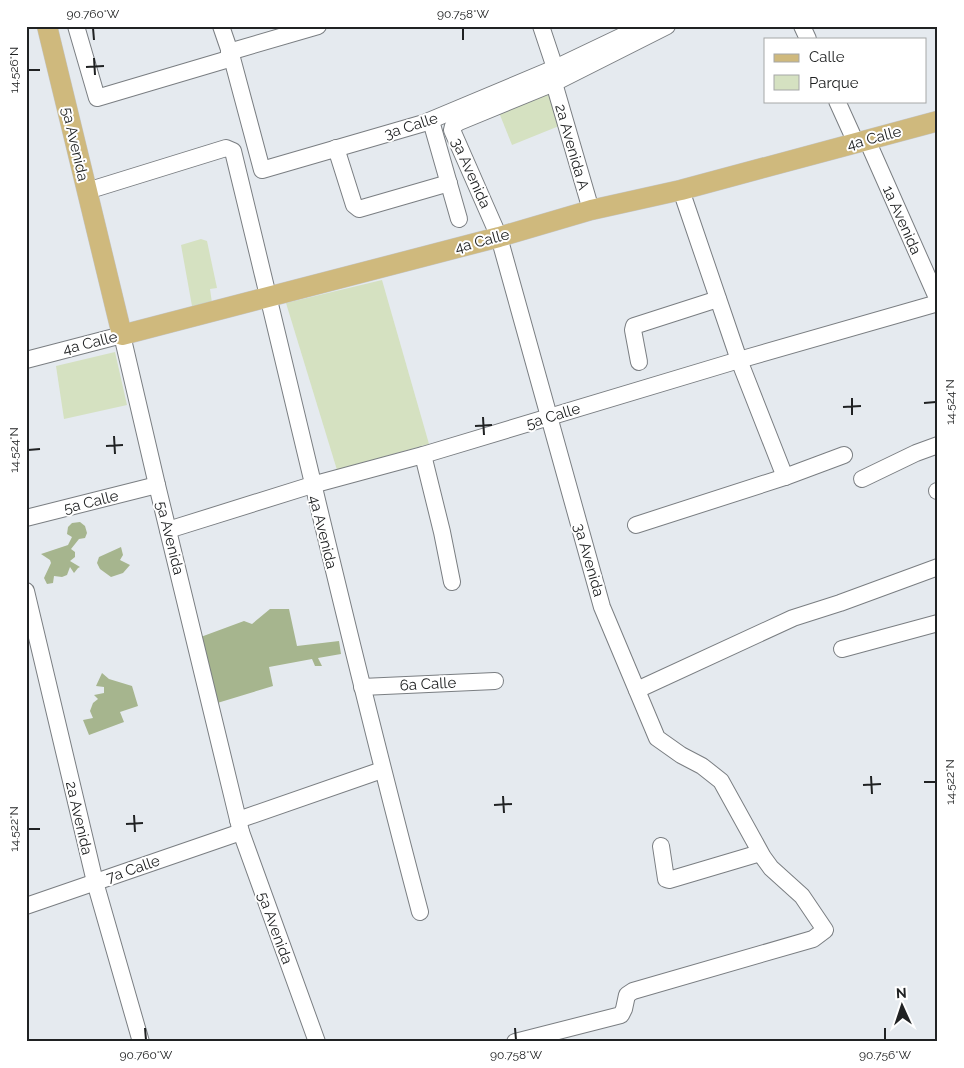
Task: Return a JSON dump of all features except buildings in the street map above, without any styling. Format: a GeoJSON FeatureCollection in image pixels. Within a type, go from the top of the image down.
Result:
{"type":"FeatureCollection","features":[{"type":"Feature","properties":{"kind":"main road","name":"5a Avenida"},"geometry":{"type":"LineString","coordinates":[[47,26],[122,335]]}},
{"type":"Feature","properties":{"kind":"main road","name":"4a Calle"},"geometry":{"type":"LineString","coordinates":[[122,335],[499,237],[590,210],[681,190],[938,121]]}},
{"type":"Feature","properties":{"kind":"street"},"geometry":{"type":"LineString","coordinates":[[76,26],[97,98],[318,26]]}},
{"type":"Feature","properties":{"kind":"street"},"geometry":{"type":"LineString","coordinates":[[221,26],[230,55]]}},
{"type":"Feature","properties":{"kind":"street","name":"2a Avenida A"},"geometry":{"type":"LineString","coordinates":[[540,26],[590,210]]}},
{"type":"Feature","properties":{"kind":"street"},"geometry":{"type":"LineString","coordinates":[[554,76],[643,26]]}},
{"type":"Feature","properties":{"kind":"street","name":"3a Calle"},"geometry":{"type":"LineString","coordinates":[[453,126],[554,76],[667,26]]}},
{"type":"Feature","properties":{"kind":"street"},"geometry":{"type":"LineString","coordinates":[[802,26],[808,38]]}},
{"type":"Feature","properties":{"kind":"street","name":"3a Calle"},"geometry":{"type":"LineString","coordinates":[[230,55],[262,170],[431,121],[554,76]]}},
{"type":"Feature","properties":{"kind":"street","name":"1a Avenida"},"geometry":{"type":"LineString","coordinates":[[838,102],[862,142],[938,302]]}},
{"type":"Feature","properties":{"kind":"street"},"geometry":{"type":"LineString","coordinates":[[431,121],[459,219]]}},
{"type":"Feature","properties":{"kind":"street","name":"3a Avenida"},"geometry":{"type":"LineString","coordinates":[[453,126],[452,130],[499,237],[602,607],[657,738],[681,755],[702,766],[721,781],[760,853],[771,868],[802,896],[824,930],[813,939],[633,991],[627,995],[621,1015],[515,1042]]}},
{"type":"Feature","properties":{"kind":"street","name":"4a Avenida"},"geometry":{"type":"LineString","coordinates":[[87,191],[226,148],[233,151],[382,770],[420,912]]}},
{"type":"Feature","properties":{"kind":"street"},"geometry":{"type":"LineString","coordinates":[[336,148],[354,204],[359,209],[449,183]]}},
{"type":"Feature","properties":{"kind":"street"},"geometry":{"type":"LineString","coordinates":[[681,190],[739,360],[784,477]]}},
{"type":"Feature","properties":{"kind":"street"},"geometry":{"type":"LineString","coordinates":[[639,362],[633,330],[634,326],[718,299]]}},
{"type":"Feature","properties":{"kind":"street","name":"5a Calle"},"geometry":{"type":"LineString","coordinates":[[168,530],[312,485],[423,455],[938,302]]}},
{"type":"Feature","properties":{"kind":"street","name":"4a Calle"},"geometry":{"type":"LineString","coordinates":[[26,360],[122,335]]}},
{"type":"Feature","properties":{"kind":"street","name":"5a Avenida"},"geometry":{"type":"LineString","coordinates":[[122,335],[239,826],[316,1042]]}},
{"type":"Feature","properties":{"kind":"street"},"geometry":{"type":"LineString","coordinates":[[862,479],[916,453],[938,445]]}},
{"type":"Feature","properties":{"kind":"street"},"geometry":{"type":"LineString","coordinates":[[423,455],[452,582]]}},
{"type":"Feature","properties":{"kind":"street"},"geometry":{"type":"LineString","coordinates":[[636,525],[784,477],[844,455]]}},
{"type":"Feature","properties":{"kind":"street","name":"5a Calle"},"geometry":{"type":"LineString","coordinates":[[26,518],[157,485]]}},
{"type":"Feature","properties":{"kind":"street"},"geometry":{"type":"LineString","coordinates":[[637,690],[793,618],[840,604],[938,567]]}},
{"type":"Feature","properties":{"kind":"street","name":"2a Avenida"},"geometry":{"type":"LineString","coordinates":[[26,591],[95,882],[141,1042]]}},
{"type":"Feature","properties":{"kind":"street"},"geometry":{"type":"LineString","coordinates":[[842,650],[938,623]]}},
{"type":"Feature","properties":{"kind":"street","name":"6a Calle"},"geometry":{"type":"LineString","coordinates":[[362,687],[495,681]]}},
{"type":"Feature","properties":{"kind":"street","name":"7a Calle"},"geometry":{"type":"LineString","coordinates":[[26,906],[95,882],[382,770]]}},
{"type":"Feature","properties":{"kind":"street"},"geometry":{"type":"LineString","coordinates":[[661,846],[666,879],[669,880],[760,853]]}},
{"type":"Feature","properties":{"kind":"green space"},"geometry":{"type":"Polygon","coordinates":[[[551,90],[564,124],[512,145],[498,110],[551,90]]]}},
{"type":"Feature","properties":{"kind":"green space"},"geometry":{"type":"Polygon","coordinates":[[[201,239],[207,241],[217,288],[210,289],[212,303],[192,306],[181,245],[201,239]]]}},
{"type":"Feature","properties":{"kind":"green space"},"geometry":{"type":"Polygon","coordinates":[[[382,280],[429,444],[337,470],[286,303],[382,280]]]}},
{"type":"Feature","properties":{"kind":"green space"},"geometry":{"type":"Polygon","coordinates":[[[115,352],[127,405],[64,419],[56,366],[115,352]]]}},
{"type":"Feature","properties":{"kind":"green space"},"geometry":{"type":"Polygon","coordinates":[[[80,522],[85,526],[87,533],[85,538],[79,539],[71,549],[75,552],[75,557],[70,561],[80,567],[74,573],[70,567],[67,575],[62,577],[54,576],[53,583],[47,584],[44,578],[51,563],[50,560],[41,554],[68,545],[72,537],[67,534],[68,527],[72,523],[80,522]]]}},
{"type":"Feature","properties":{"kind":"green space"},"geometry":{"type":"Polygon","coordinates":[[[121,547],[123,555],[120,560],[130,565],[123,573],[111,577],[100,569],[97,563],[99,557],[121,547]]]}},
{"type":"Feature","properties":{"kind":"green space"},"geometry":{"type":"Polygon","coordinates":[[[270,609],[289,609],[297,646],[339,641],[341,654],[318,658],[322,666],[315,666],[312,659],[269,667],[273,686],[214,704],[198,638],[244,621],[252,624],[270,609]]]}},
{"type":"Feature","properties":{"kind":"green space"},"geometry":{"type":"Polygon","coordinates":[[[102,673],[109,679],[132,686],[138,706],[120,712],[124,722],[89,735],[83,720],[93,718],[90,711],[93,703],[98,699],[94,695],[104,693],[104,687],[96,686],[102,673]]]}}]}
